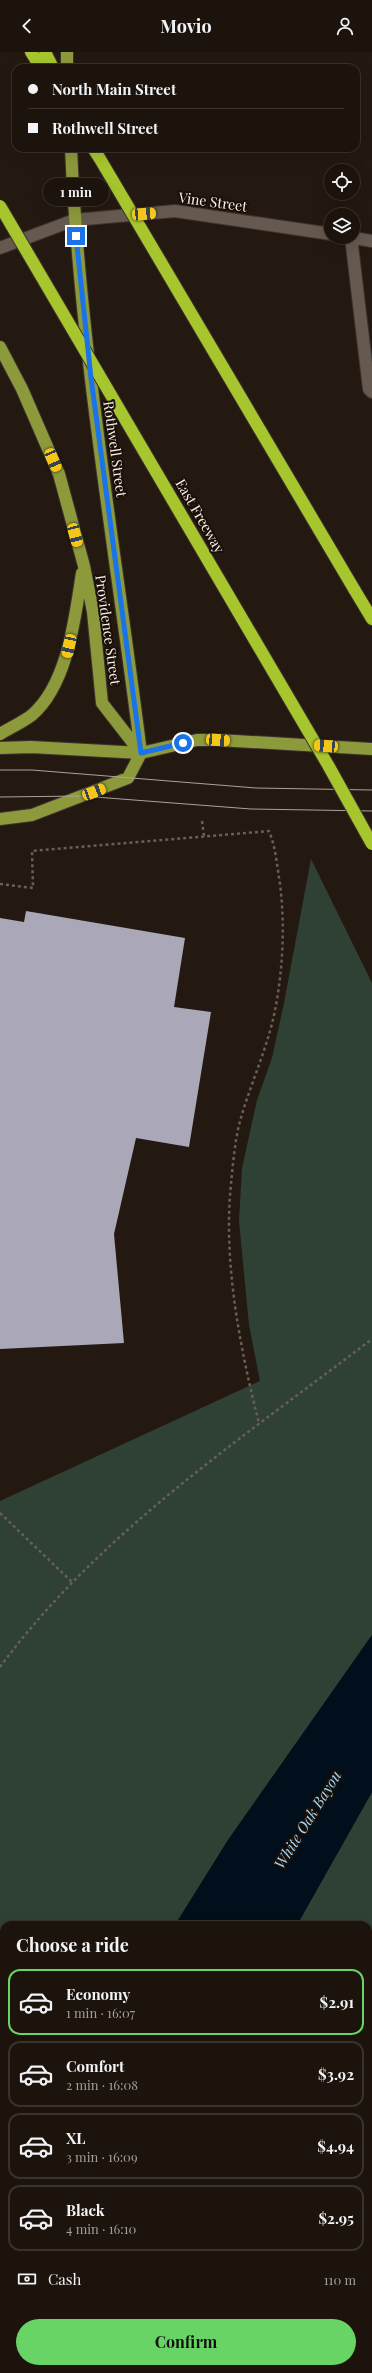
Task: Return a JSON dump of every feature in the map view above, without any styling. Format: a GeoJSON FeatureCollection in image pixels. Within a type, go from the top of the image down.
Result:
{"type":"FeatureCollection","features":[{"type":"Feature","properties":{"kind":"highway"},"geometry":{"type":"LineString","coordinates":[[30,52],[38,64]]}},
{"type":"Feature","properties":{"kind":"highway"},"geometry":{"type":"LineString","coordinates":[[45,52],[51,64]]}},
{"type":"Feature","properties":{"kind":"highway"},"geometry":{"type":"LineString","coordinates":[[96,152],[372,619]]}},
{"type":"Feature","properties":{"kind":"highway","name":"East Freeway"},"geometry":{"type":"LineString","coordinates":[[0,206],[328,765],[372,844]]}},
{"type":"Feature","properties":{"kind":"main road"},"geometry":{"type":"LineString","coordinates":[[67,52],[67,64]]}},
{"type":"Feature","properties":{"kind":"main road","name":"Rothwell Street"},"geometry":{"type":"LineString","coordinates":[[71,152],[74,220],[91,378],[141,753]]}},
{"type":"Feature","properties":{"kind":"main road","name":"Providence Street"},"geometry":{"type":"LineString","coordinates":[[0,347],[22,389],[59,474],[84,566],[93,612],[102,703],[141,753]]}},
{"type":"Feature","properties":{"kind":"main road"},"geometry":{"type":"LineString","coordinates":[[0,734],[31,715],[47,700],[67,657],[84,566]]}},
{"type":"Feature","properties":{"kind":"main road"},"geometry":{"type":"LineString","coordinates":[[0,748],[31,746],[141,753],[197,740],[372,749]]}},
{"type":"Feature","properties":{"kind":"main road"},"geometry":{"type":"LineString","coordinates":[[0,819],[32,815],[128,778],[141,753]]}},
{"type":"Feature","properties":{"kind":"street","name":"Vine Street"},"geometry":{"type":"LineString","coordinates":[[0,248],[74,220],[176,211],[324,233]]}},
{"type":"Feature","properties":{"kind":"street"},"geometry":{"type":"LineString","coordinates":[[360,239],[372,241]]}},
{"type":"Feature","properties":{"kind":"street"},"geometry":{"type":"LineString","coordinates":[[352,244],[369,389],[372,392]]}},
{"type":"Feature","properties":{"kind":"path"},"geometry":{"type":"LineString","coordinates":[[202,821],[204,836]]}},
{"type":"Feature","properties":{"kind":"path"},"geometry":{"type":"LineString","coordinates":[[0,884],[33,888],[32,851],[269,831],[275,845],[283,910],[281,965],[276,1005],[265,1048],[240,1122],[229,1208],[234,1288],[244,1360],[259,1423]]}},
{"type":"Feature","properties":{"kind":"path"},"geometry":{"type":"LineString","coordinates":[[0,1667],[17,1644],[72,1582],[129,1528],[259,1423],[287,1404],[372,1339]]}},
{"type":"Feature","properties":{"kind":"path"},"geometry":{"type":"LineString","coordinates":[[0,1513],[72,1582]]}},
{"type":"Feature","properties":{"kind":"green space"},"geometry":{"type":"Polygon","coordinates":[[[311,859],[372,983],[372,1635],[228,1840],[177,1921],[0,1921],[0,1501],[260,1381],[249,1325],[239,1221],[242,1168],[257,1100],[272,1058],[311,859]]]}},
{"type":"Feature","properties":{"kind":"green space"},"geometry":{"type":"Polygon","coordinates":[[[372,1792],[372,1921],[299,1921],[372,1792]]]}},
{"type":"Feature","properties":{"kind":"water","name":"White Oak Bayou"},"geometry":{"type":"Polygon","coordinates":[[[372,1635],[372,1792],[299,1921],[177,1921],[228,1840],[372,1635]]]}},
{"type":"Feature","properties":{"kind":"building"},"geometry":{"type":"Polygon","coordinates":[[[26,911],[185,938],[174,1007],[211,1012],[189,1147],[136,1138],[114,1234],[124,1343],[0,1349],[0,918],[24,922],[26,911]]]}},
{"type":"Feature","properties":{"kind":"tram line"},"geometry":{"type":"LineString","coordinates":[[0,770],[32,770],[256,788],[372,790]]}},
{"type":"Feature","properties":{"kind":"tram line"},"geometry":{"type":"LineString","coordinates":[[0,797],[82,796],[251,809],[372,811]]}},
{"type":"Feature","properties":{"kind":"route"},"geometry":{"type":"LineString","coordinates":[[76,236],[91,378],[141,753],[183,743]]}}]}
